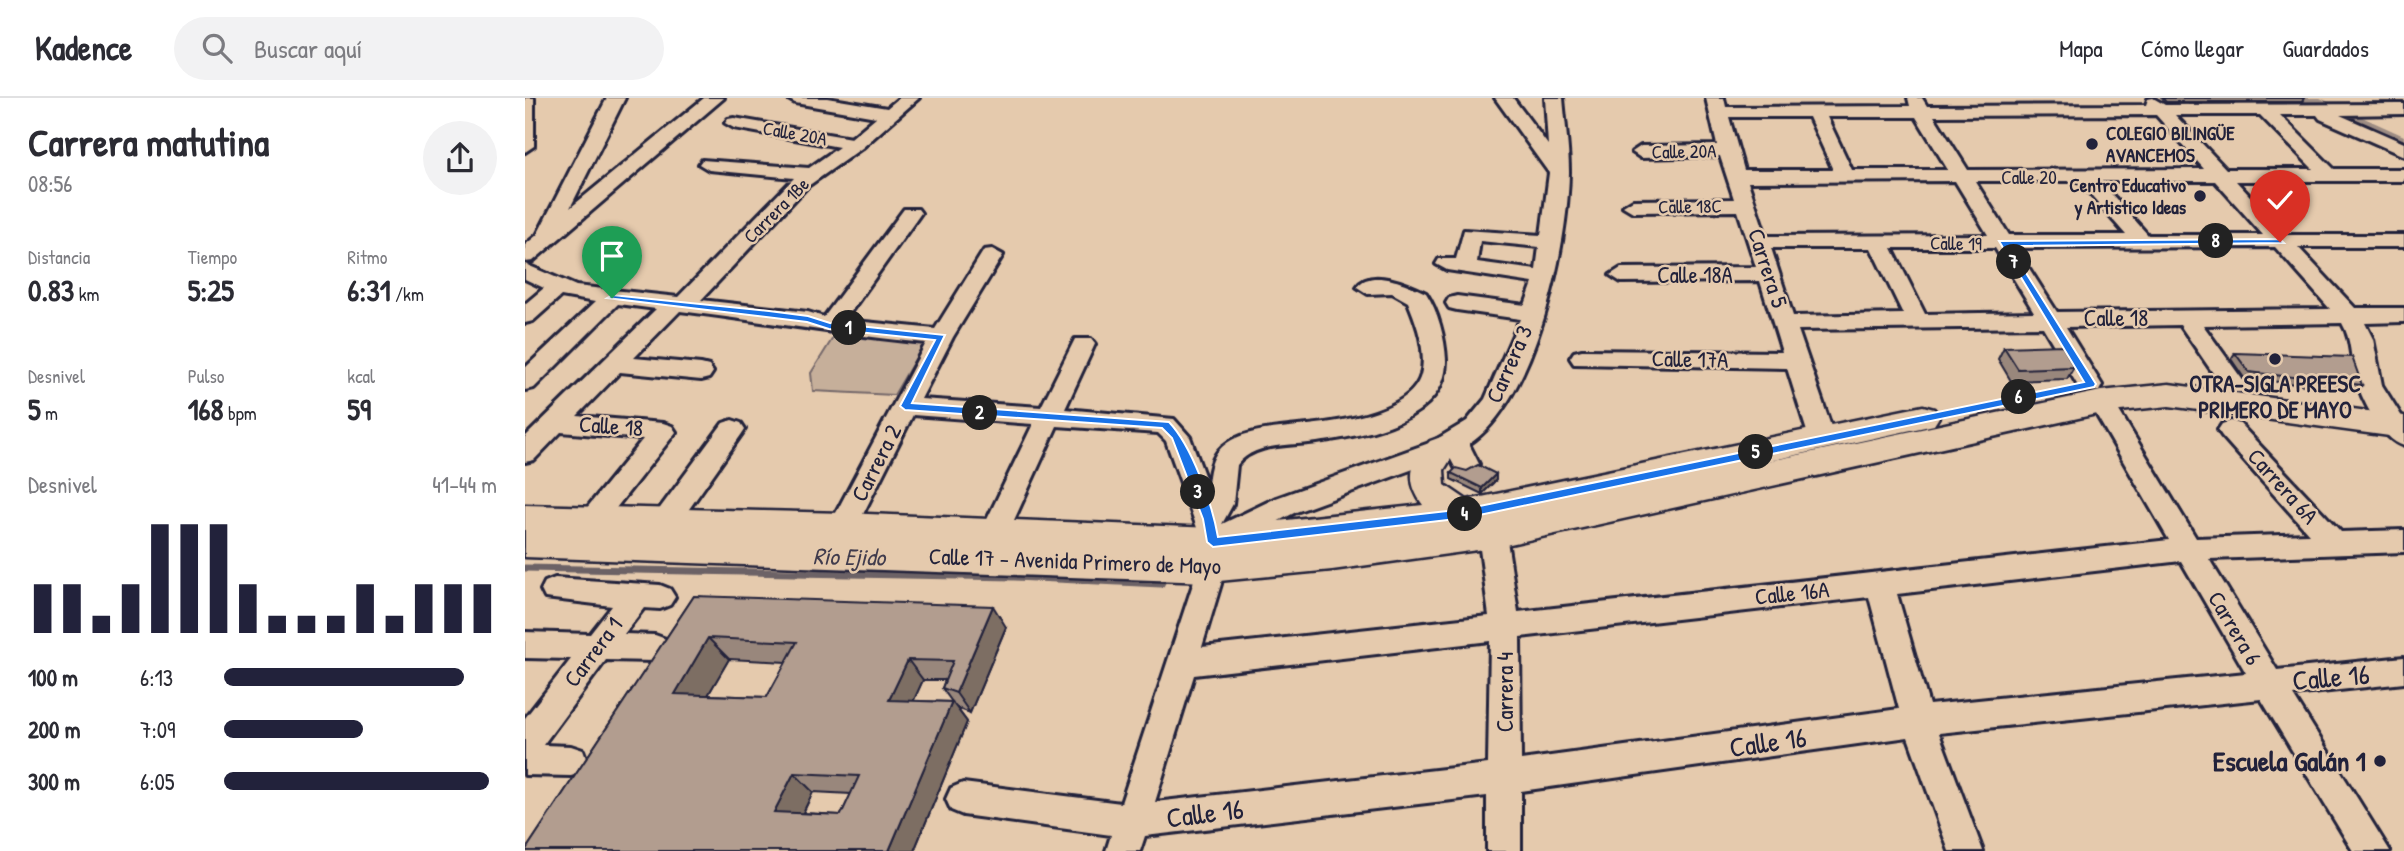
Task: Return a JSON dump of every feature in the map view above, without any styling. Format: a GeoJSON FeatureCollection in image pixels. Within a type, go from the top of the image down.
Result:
{"type":"FeatureCollection","features":[{"type":"Feature","properties":{"kind":"main road","name":"Calle 17 - Avenida Primero de Mayo"},"geometry":{"type":"LineString","coordinates":[[1486,527],[1822,438],[2164,380],[2235,386],[2397,420]]}},
{"type":"Feature","properties":{"kind":"main road","name":"Calle 17 - Avenida Primero de Mayo"},"geometry":{"type":"LineString","coordinates":[[525,543],[1208,564],[1332,556],[1486,527],[2096,393],[2169,395],[2397,420]]}},
{"type":"Feature","properties":{"kind":"main road"},"geometry":{"type":"LineString","coordinates":[[1454,451],[1428,466],[1427,486],[1441,503],[1486,527]]}},
{"type":"Feature","properties":{"kind":"main road","name":"Calle 17 - Avenida Primero de Mayo"},"geometry":{"type":"LineString","coordinates":[[525,518],[843,526],[994,534],[1208,564]]}},
{"type":"Feature","properties":{"kind":"street"},"geometry":{"type":"LineString","coordinates":[[525,146],[526,98]]}},
{"type":"Feature","properties":{"kind":"street"},"geometry":{"type":"LineString","coordinates":[[544,241],[616,98]]}},
{"type":"Feature","properties":{"kind":"street"},"geometry":{"type":"LineString","coordinates":[[525,256],[715,98]]}},
{"type":"Feature","properties":{"kind":"street"},"geometry":{"type":"LineString","coordinates":[[795,98],[891,114]]}},
{"type":"Feature","properties":{"kind":"street","name":"Carrera 1Be"},"geometry":{"type":"LineString","coordinates":[[525,453],[801,182],[855,144],[910,98]]}},
{"type":"Feature","properties":{"kind":"street"},"geometry":{"type":"LineString","coordinates":[[1504,98],[1559,173]]}},
{"type":"Feature","properties":{"kind":"street","name":"Carrera 3"},"geometry":{"type":"LineString","coordinates":[[1208,564],[1247,522],[1286,505],[1454,451],[1495,404],[1512,369],[1546,278],[1559,173],[1554,98]]}},
{"type":"Feature","properties":{"kind":"street"},"geometry":{"type":"LineString","coordinates":[[1716,105],[1815,111],[1918,104],[2155,104],[2265,110],[2404,108]]}},
{"type":"Feature","properties":{"kind":"street","name":"Carrera 6"},"geometry":{"type":"LineString","coordinates":[[1918,104],[2096,393],[2268,683],[2373,851]]}},
{"type":"Feature","properties":{"kind":"street"},"geometry":{"type":"LineString","coordinates":[[2155,104],[2348,315],[2363,337],[2365,368],[2397,420]]}},
{"type":"Feature","properties":{"kind":"street","name":"Carrera 5"},"geometry":{"type":"LineString","coordinates":[[1716,105],[1728,150],[1787,323],[1822,438]]}},
{"type":"Feature","properties":{"kind":"street"},"geometry":{"type":"LineString","coordinates":[[2265,110],[2329,175]]}},
{"type":"Feature","properties":{"kind":"street"},"geometry":{"type":"LineString","coordinates":[[2317,110],[2404,150]]}},
{"type":"Feature","properties":{"kind":"street"},"geometry":{"type":"LineString","coordinates":[[1815,111],[1845,176]]}},
{"type":"Feature","properties":{"kind":"street","name":"Calle 20A"},"geometry":{"type":"LineString","coordinates":[[734,123],[855,144]]}},
{"type":"Feature","properties":{"kind":"street","name":"Calle 20A"},"geometry":{"type":"LineString","coordinates":[[1641,152],[1728,150]]}},
{"type":"Feature","properties":{"kind":"street"},"geometry":{"type":"LineString","coordinates":[[709,164],[813,174]]}},
{"type":"Feature","properties":{"kind":"street","name":"Calle 20"},"geometry":{"type":"LineString","coordinates":[[1737,176],[2404,175]]}},
{"type":"Feature","properties":{"kind":"street"},"geometry":{"type":"LineString","coordinates":[[2086,177],[2142,241]]}},
{"type":"Feature","properties":{"kind":"street","name":"Calle 18C"},"geometry":{"type":"LineString","coordinates":[[1633,206],[1747,205]]}},
{"type":"Feature","properties":{"kind":"street"},"geometry":{"type":"LineString","coordinates":[[818,323],[911,213]]}},
{"type":"Feature","properties":{"kind":"street"},"geometry":{"type":"LineString","coordinates":[[1546,278],[1456,265],[1471,234],[1552,242]]}},
{"type":"Feature","properties":{"kind":"street","name":"Calle 19"},"geometry":{"type":"LineString","coordinates":[[1760,242],[2403,242]]}},
{"type":"Feature","properties":{"kind":"street"},"geometry":{"type":"LineString","coordinates":[[1878,242],[1917,320]]}},
{"type":"Feature","properties":{"kind":"street","name":"Carrera 2"},"geometry":{"type":"LineString","coordinates":[[843,526],[941,337],[992,255]]}},
{"type":"Feature","properties":{"kind":"street"},"geometry":{"type":"LineString","coordinates":[[525,271],[572,292],[941,337]]}},
{"type":"Feature","properties":{"kind":"street","name":"Calle 18A"},"geometry":{"type":"LineString","coordinates":[[1621,275],[1769,274]]}},
{"type":"Feature","properties":{"kind":"street"},"geometry":{"type":"LineString","coordinates":[[525,316],[559,286]]}},
{"type":"Feature","properties":{"kind":"street"},"geometry":{"type":"LineString","coordinates":[[963,799],[1128,836],[1208,564],[1220,504],[1221,467],[1235,450],[1259,440],[1369,424],[1413,401],[1429,386],[1433,360],[1430,330],[1418,298],[1396,286],[1369,287]]}},
{"type":"Feature","properties":{"kind":"street"},"geometry":{"type":"LineString","coordinates":[[525,382],[612,298]]}},
{"type":"Feature","properties":{"kind":"street"},"geometry":{"type":"LineString","coordinates":[[1457,303],[1532,313]]}},
{"type":"Feature","properties":{"kind":"street","name":"Calle 18"},"geometry":{"type":"LineString","coordinates":[[1787,323],[2404,315]]}},
{"type":"Feature","properties":{"kind":"street"},"geometry":{"type":"LineString","coordinates":[[2186,317],[2235,386]]}},
{"type":"Feature","properties":{"kind":"street"},"geometry":{"type":"LineString","coordinates":[[994,534],[1083,344]]}},
{"type":"Feature","properties":{"kind":"street","name":"Calle 17A"},"geometry":{"type":"LineString","coordinates":[[1582,358],[1797,360]]}},
{"type":"Feature","properties":{"kind":"street"},"geometry":{"type":"LineString","coordinates":[[614,364],[701,372]]}},
{"type":"Feature","properties":{"kind":"street"},"geometry":{"type":"LineString","coordinates":[[905,406],[1048,419],[1165,425],[1177,437],[1208,564]]}},
{"type":"Feature","properties":{"kind":"street","name":"Calle 18"},"geometry":{"type":"LineString","coordinates":[[558,423],[663,432],[591,520]]}},
{"type":"Feature","properties":{"kind":"street"},"geometry":{"type":"LineString","coordinates":[[665,522],[732,429]]}},
{"type":"Feature","properties":{"kind":"street","name":"Carrera 6A"},"geometry":{"type":"LineString","coordinates":[[2231,430],[2335,543]]}},
{"type":"Feature","properties":{"kind":"street","name":"Carrera 4"},"geometry":{"type":"LineString","coordinates":[[1486,527],[1505,625],[1504,851]]}},
{"type":"Feature","properties":{"kind":"street","name":"Calle 16A"},"geometry":{"type":"LineString","coordinates":[[1181,663],[2189,549],[2404,541]]}},
{"type":"Feature","properties":{"kind":"street"},"geometry":{"type":"LineString","coordinates":[[1880,583],[1918,721],[1966,851]]}},
{"type":"Feature","properties":{"kind":"street","name":"Carrera 1"},"geometry":{"type":"LineString","coordinates":[[525,743],[598,645],[648,596],[555,590]]}},
{"type":"Feature","properties":{"kind":"street"},"geometry":{"type":"LineString","coordinates":[[525,645],[655,648]]}},
{"type":"Feature","properties":{"kind":"street","name":"Calle 16"},"geometry":{"type":"LineString","coordinates":[[1128,836],[1505,778],[1918,721],[2404,670]]}},
{"type":"Feature","properties":{"kind":"street"},"geometry":{"type":"LineString","coordinates":[[525,760],[571,761]]}},
{"type":"Feature","properties":{"kind":"shaded area"},"geometry":{"type":"Polygon","coordinates":[[[836,333],[928,337],[894,395],[813,391],[811,373],[836,333]]]}},
{"type":"Feature","properties":{"kind":"building"},"geometry":{"type":"Polygon","coordinates":[[[2063,345],[2074,367],[2018,369],[2004,347],[2063,345]]]}},
{"type":"Feature","properties":{"kind":"building"},"geometry":{"type":"Polygon","coordinates":[[[2235,353],[2352,357],[2362,385],[2249,372],[2235,353]]]}},
{"type":"Feature","properties":{"kind":"building"},"geometry":{"type":"Polygon","coordinates":[[[1478,465],[1496,474],[1482,488],[1451,473],[1456,468],[1467,471],[1478,465]]]}},
{"type":"Feature","properties":{"kind":"building"},"geometry":{"type":"Polygon","coordinates":[[[694,596],[993,606],[956,693],[942,688],[953,661],[908,660],[889,700],[952,702],[889,851],[525,851],[694,596]],[[708,638],[675,694],[767,697],[797,642],[708,638]],[[794,773],[774,812],[841,815],[859,776],[794,773]]]}},
{"type":"Feature","properties":{"kind":"waterway"},"geometry":{"type":"LineString","coordinates":[[2300,98],[2404,146]]}},
{"type":"Feature","properties":{"kind":"waterway","name":"Río Ejido"},"geometry":{"type":"LineString","coordinates":[[525,568],[1015,577],[1161,584],[1165,576]]}},
{"type":"Feature","properties":{"kind":"place","name":"COLEGIO BILINGÜE AVANCEMOS"},"geometry":{"type":"Point","coordinates":[2092,144]}},
{"type":"Feature","properties":{"kind":"place","name":"Centro Educativo y Artistico Ideas"},"geometry":{"type":"Point","coordinates":[2200,196]}},
{"type":"Feature","properties":{"kind":"place","name":"OTRA-SIGLA PREESC PRIMERO DE MAYO"},"geometry":{"type":"Point","coordinates":[2275,359]}},
{"type":"Feature","properties":{"kind":"place","name":"Escuela Galán 1"},"geometry":{"type":"Point","coordinates":[2380,761]}},
{"type":"Feature","properties":{"kind":"route"},"geometry":{"type":"LineString","coordinates":[[612,298],[769,314],[808,319],[829,326],[941,337],[905,406],[1048,419],[1165,425],[1177,437],[1209,519],[1213,542],[1333,531],[1465,514],[2090,384],[2003,243],[2280,242]]}}]}
